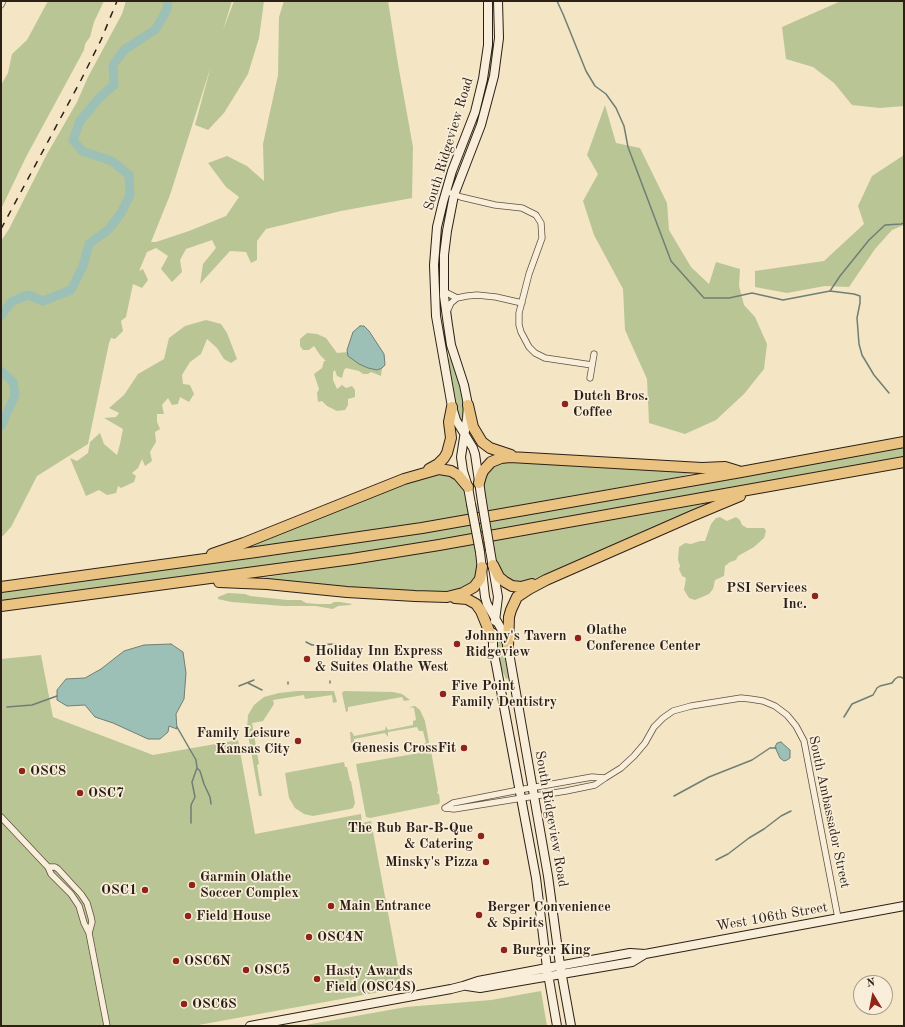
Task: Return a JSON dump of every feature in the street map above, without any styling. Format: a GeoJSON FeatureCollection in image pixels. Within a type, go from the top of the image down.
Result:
{"type":"FeatureCollection","features":[{"type":"Feature","properties":{"kind":"highway"},"geometry":{"type":"LineString","coordinates":[[468,405],[473,427],[482,442],[499,452],[523,457]]}},
{"type":"Feature","properties":{"kind":"highway"},"geometry":{"type":"LineString","coordinates":[[190,561],[244,543],[438,464],[448,453],[451,438],[450,422],[452,407]]}},
{"type":"Feature","properties":{"kind":"highway"},"geometry":{"type":"LineString","coordinates":[[1,587],[415,529],[904,442]]}},
{"type":"Feature","properties":{"kind":"highway"},"geometry":{"type":"LineString","coordinates":[[479,483],[483,471],[487,466],[496,460],[510,457],[725,468],[742,472]]}},
{"type":"Feature","properties":{"kind":"highway"},"geometry":{"type":"LineString","coordinates":[[1,606],[439,545],[904,462]]}},
{"type":"Feature","properties":{"kind":"highway"},"geometry":{"type":"LineString","coordinates":[[404,479],[432,471],[445,470],[458,475],[468,487]]}},
{"type":"Feature","properties":{"kind":"highway"},"geometry":{"type":"LineString","coordinates":[[508,647],[509,617],[514,602],[522,593],[546,580],[697,513],[756,489]]}},
{"type":"Feature","properties":{"kind":"highway"},"geometry":{"type":"LineString","coordinates":[[447,597],[463,593],[474,586],[480,579],[487,566],[512,586],[521,587],[546,580]]}},
{"type":"Feature","properties":{"kind":"highway"},"geometry":{"type":"LineString","coordinates":[[203,579],[223,583],[267,584],[347,592],[467,599],[476,604],[484,616],[492,638]]}},
{"type":"Feature","properties":{"kind":"main road","name":"South Ridgeview Road"},"geometry":{"type":"LineString","coordinates":[[488,1],[489,36],[481,92],[446,191],[437,227],[434,251],[434,296],[436,316],[452,407],[456,420],[475,454],[490,550],[487,566],[485,598],[503,632],[508,647],[548,876],[561,970],[571,1026]]}},
{"type":"Feature","properties":{"kind":"main road","name":"South Ridgeview Road"},"geometry":{"type":"LineString","coordinates":[[498,1],[499,37],[496,64],[490,95],[481,125],[454,195],[446,242],[444,290],[451,345],[464,385],[468,405],[462,449],[462,464],[468,487],[480,552],[487,566],[498,597],[492,638],[493,650],[536,878],[548,972],[557,1026]]}},
{"type":"Feature","properties":{"kind":"main road"},"geometry":{"type":"LineString","coordinates":[[489,36],[499,37]]}},
{"type":"Feature","properties":{"kind":"main road"},"geometry":{"type":"LineString","coordinates":[[434,296],[440,298],[445,303]]}},
{"type":"Feature","properties":{"kind":"main road","name":"West 106th Street"},"geometry":{"type":"LineString","coordinates":[[250,1026],[463,986],[478,981],[632,962],[645,954],[904,906]]}},
{"type":"Feature","properties":{"kind":"street"},"geometry":{"type":"LineString","coordinates":[[1,5],[3,1]]}},
{"type":"Feature","properties":{"kind":"street"},"geometry":{"type":"LineString","coordinates":[[446,191],[454,195],[495,205],[526,209],[536,215],[542,228],[542,238],[532,263],[522,303],[519,319],[521,332],[526,344],[535,353],[551,360],[592,365]]}},
{"type":"Feature","properties":{"kind":"street"},"geometry":{"type":"LineString","coordinates":[[444,290],[457,298]]}},
{"type":"Feature","properties":{"kind":"street"},"geometry":{"type":"LineString","coordinates":[[446,314],[451,303],[457,298],[477,295],[522,303]]}},
{"type":"Feature","properties":{"kind":"street"},"geometry":{"type":"LineString","coordinates":[[590,378],[594,354]]}},
{"type":"Feature","properties":{"kind":"street","name":"South Ambassador Street"},"geometry":{"type":"LineString","coordinates":[[534,792],[582,788],[595,785],[621,768],[645,743],[658,723],[678,709],[735,699],[750,698],[769,703],[787,715],[801,734],[806,748],[838,918]]}},
{"type":"Feature","properties":{"kind":"street"},"geometry":{"type":"LineString","coordinates":[[534,792],[454,809],[445,808],[453,803],[534,792],[592,777],[604,778]]}},
{"type":"Feature","properties":{"kind":"street"},"geometry":{"type":"LineString","coordinates":[[1,817],[48,867],[55,867],[58,869],[81,894],[87,903],[92,922],[89,933],[106,1026]]}},
{"type":"Feature","properties":{"kind":"green space"},"geometry":{"type":"Polygon","coordinates":[[[48,1],[104,1],[94,22],[90,37],[85,44],[84,50],[26,157],[1,209],[1,85],[8,73],[12,54],[27,40],[48,1]]]}},
{"type":"Feature","properties":{"kind":"green space"},"geometry":{"type":"Polygon","coordinates":[[[126,1],[232,1],[223,30],[234,1],[264,1],[259,38],[248,74],[224,113],[208,130],[195,125],[211,66],[170,195],[151,242],[156,242],[189,231],[226,216],[239,197],[226,187],[208,163],[227,156],[247,166],[264,181],[263,144],[278,75],[279,17],[284,1],[388,1],[413,147],[412,198],[341,211],[266,229],[257,241],[257,260],[251,263],[246,252],[230,251],[200,284],[203,264],[216,248],[212,240],[186,249],[180,260],[182,272],[172,282],[161,269],[168,256],[156,248],[147,252],[139,271],[143,269],[148,280],[142,288],[133,284],[126,317],[121,321],[123,331],[115,339],[111,338],[109,343],[88,444],[37,476],[11,527],[1,538],[1,241],[9,229],[47,154],[77,102],[88,77],[122,14],[126,1]]]}},
{"type":"Feature","properties":{"kind":"green space"},"geometry":{"type":"Polygon","coordinates":[[[841,1],[904,1],[904,106],[880,108],[852,105],[834,83],[813,67],[786,59],[782,27],[841,1]]]}},
{"type":"Feature","properties":{"kind":"green space"},"geometry":{"type":"Polygon","coordinates":[[[605,105],[616,143],[640,148],[667,203],[669,230],[691,267],[709,284],[716,262],[740,269],[739,286],[744,305],[755,317],[767,344],[764,369],[744,394],[716,420],[685,434],[649,423],[647,379],[625,330],[623,289],[594,235],[583,201],[598,174],[587,155],[605,105]]]}},
{"type":"Feature","properties":{"kind":"green space"},"geometry":{"type":"Polygon","coordinates":[[[904,155],[904,225],[892,230],[875,249],[849,287],[825,286],[787,293],[755,287],[755,271],[824,261],[864,224],[858,206],[872,176],[904,155]]]}},
{"type":"Feature","properties":{"kind":"green space"},"geometry":{"type":"Polygon","coordinates":[[[206,320],[221,324],[227,333],[237,359],[231,363],[224,359],[217,348],[207,339],[201,354],[190,362],[182,375],[183,384],[190,385],[194,394],[189,402],[180,397],[178,404],[172,405],[168,398],[162,405],[164,414],[157,414],[157,422],[160,429],[155,432],[156,442],[150,452],[152,461],[145,466],[142,459],[138,468],[132,473],[136,476],[134,482],[121,488],[118,486],[116,493],[107,495],[99,490],[86,496],[70,458],[77,461],[88,453],[90,442],[100,433],[104,444],[117,455],[123,429],[104,418],[116,417],[119,413],[109,408],[124,395],[138,374],[164,359],[169,338],[185,326],[206,320]]]}},
{"type":"Feature","properties":{"kind":"green space"},"geometry":{"type":"Polygon","coordinates":[[[307,333],[317,334],[326,338],[337,353],[348,352],[348,356],[377,370],[382,368],[381,376],[371,372],[368,374],[363,374],[359,371],[346,368],[342,378],[337,376],[335,370],[333,372],[333,380],[337,389],[342,385],[346,388],[352,386],[355,390],[355,397],[348,399],[348,405],[345,410],[337,411],[327,406],[322,401],[318,402],[317,393],[319,389],[314,374],[322,368],[324,361],[326,361],[314,346],[309,350],[303,350],[300,346],[300,339],[307,333]]]}},
{"type":"Feature","properties":{"kind":"green space"},"geometry":{"type":"Polygon","coordinates":[[[445,347],[448,357],[451,360],[458,377],[463,404],[463,419],[461,420],[456,407],[445,347]]]}},
{"type":"Feature","properties":{"kind":"green space"},"geometry":{"type":"Polygon","coordinates":[[[904,446],[904,456],[735,489],[454,538],[312,560],[1,602],[1,591],[904,446]]]}},
{"type":"Feature","properties":{"kind":"green space"},"geometry":{"type":"Polygon","coordinates":[[[505,462],[697,472],[678,477],[424,522],[241,549],[403,483],[436,474],[450,475],[455,479],[464,489],[468,506],[486,503],[483,489],[485,479],[494,466],[505,462]]]}},
{"type":"Feature","properties":{"kind":"green space"},"geometry":{"type":"Polygon","coordinates":[[[708,503],[709,505],[575,564],[525,582],[513,581],[502,574],[496,562],[494,549],[476,552],[478,566],[476,577],[469,586],[459,590],[433,592],[328,588],[258,579],[516,537],[708,503]]]}},
{"type":"Feature","properties":{"kind":"green space"},"geometry":{"type":"Polygon","coordinates":[[[720,517],[727,521],[736,517],[740,520],[742,525],[747,528],[764,528],[766,531],[764,538],[754,547],[738,556],[736,560],[725,566],[724,576],[715,580],[713,589],[709,594],[695,600],[689,598],[684,590],[686,578],[682,576],[679,569],[679,547],[685,543],[691,544],[705,541],[711,524],[716,518],[720,517]]]}},
{"type":"Feature","properties":{"kind":"green space"},"geometry":{"type":"Polygon","coordinates":[[[228,593],[287,600],[301,600],[306,603],[331,604],[334,602],[340,602],[352,604],[338,606],[333,609],[315,606],[284,606],[231,602],[218,599],[218,597],[228,593]]]}},
{"type":"Feature","properties":{"kind":"green space"},"geometry":{"type":"Polygon","coordinates":[[[496,634],[499,634],[504,646],[509,678],[506,679],[497,654],[496,634]]]}},
{"type":"Feature","properties":{"kind":"green space","name":"Garmin Olathe Soccer Complex"},"geometry":{"type":"Polygon","coordinates":[[[41,655],[53,717],[153,755],[238,740],[255,834],[361,814],[362,823],[371,821],[402,988],[193,1026],[1,1026],[1,659],[41,655]]]}},
{"type":"Feature","properties":{"kind":"green space"},"geometry":{"type":"Polygon","coordinates":[[[297,691],[334,691],[337,702],[333,703],[332,695],[305,699],[304,695],[273,700],[274,704],[263,721],[252,723],[259,764],[257,765],[262,796],[259,796],[247,729],[248,715],[254,705],[264,697],[279,693],[297,691]]]}},
{"type":"Feature","properties":{"kind":"green space"},"geometry":{"type":"Polygon","coordinates":[[[344,691],[393,692],[402,694],[410,700],[404,701],[402,697],[348,707],[348,711],[346,712],[342,693],[344,691]]]}},
{"type":"Feature","properties":{"kind":"green space"},"geometry":{"type":"Polygon","coordinates":[[[415,706],[420,710],[425,721],[429,742],[428,744],[421,745],[426,743],[423,731],[419,731],[417,727],[388,732],[388,737],[385,733],[354,739],[354,743],[351,743],[350,732],[352,732],[354,736],[385,730],[386,726],[388,730],[413,725],[413,721],[416,720],[414,708],[409,707],[415,706]]]}},
{"type":"Feature","properties":{"kind":"green space"},"geometry":{"type":"Polygon","coordinates":[[[431,751],[438,790],[437,793],[439,794],[439,804],[370,818],[366,817],[356,764],[431,751]]]}},
{"type":"Feature","properties":{"kind":"green space"},"geometry":{"type":"Polygon","coordinates":[[[344,762],[351,781],[355,803],[353,808],[313,816],[304,814],[295,808],[289,798],[285,773],[344,762]]]}},
{"type":"Feature","properties":{"kind":"green space"},"geometry":{"type":"Polygon","coordinates":[[[541,991],[547,1026],[300,1026],[406,1007],[491,1000],[541,991]]]}},
{"type":"Feature","properties":{"kind":"water"},"geometry":{"type":"Polygon","coordinates":[[[360,326],[364,326],[369,331],[384,354],[385,365],[382,368],[377,370],[368,368],[359,364],[348,356],[347,350],[353,332],[360,326]]]}},
{"type":"Feature","properties":{"kind":"water"},"geometry":{"type":"Polygon","coordinates":[[[171,644],[183,652],[186,673],[184,699],[176,714],[177,729],[169,726],[168,732],[160,739],[148,739],[113,723],[95,717],[85,705],[67,706],[57,700],[57,690],[66,679],[85,678],[101,669],[124,651],[144,645],[171,644]]]}},
{"type":"Feature","properties":{"kind":"water"},"geometry":{"type":"Polygon","coordinates":[[[781,742],[790,750],[790,758],[784,761],[780,758],[775,747],[777,743],[781,742]]]}},
{"type":"Feature","properties":{"kind":"waterway"},"geometry":{"type":"LineString","coordinates":[[1,316],[11,302],[28,295],[43,301],[71,290],[83,266],[89,244],[109,229],[121,213],[130,195],[129,175],[112,161],[82,151],[73,140],[80,121],[100,97],[114,85],[113,65],[124,50],[156,29],[167,9],[168,1]]}},
{"type":"Feature","properties":{"kind":"waterway"},"geometry":{"type":"LineString","coordinates":[[557,1],[586,71],[595,86],[606,94],[616,108],[624,126],[628,147],[671,261],[704,298],[729,298],[752,293],[783,300],[830,291],[860,296],[857,318],[859,344],[862,355],[874,375],[889,393]]}},
{"type":"Feature","properties":{"kind":"waterway"},"geometry":{"type":"LineString","coordinates":[[830,291],[869,240],[885,225],[904,223]]}},
{"type":"Feature","properties":{"kind":"waterway"},"geometry":{"type":"LineString","coordinates":[[1,371],[13,382],[15,395],[1,426]]}},
{"type":"Feature","properties":{"kind":"waterway"},"geometry":{"type":"LineString","coordinates":[[306,642],[312,645],[336,644],[339,647]]}},
{"type":"Feature","properties":{"kind":"waterway"},"geometry":{"type":"LineString","coordinates":[[844,717],[852,704],[873,695],[880,686],[892,683],[898,677],[904,679]]}},
{"type":"Feature","properties":{"kind":"waterway"},"geometry":{"type":"LineString","coordinates":[[239,686],[254,680]]}},
{"type":"Feature","properties":{"kind":"waterway"},"geometry":{"type":"LineString","coordinates":[[248,683],[262,690]]}},
{"type":"Feature","properties":{"kind":"waterway"},"geometry":{"type":"LineString","coordinates":[[7,707],[32,705],[57,696]]}},
{"type":"Feature","properties":{"kind":"waterway"},"geometry":{"type":"LineString","coordinates":[[177,727],[196,760],[197,768],[200,771],[210,797],[211,804]]}},
{"type":"Feature","properties":{"kind":"waterway"},"geometry":{"type":"LineString","coordinates":[[674,796],[709,777],[752,760],[770,748],[776,748]]}},
{"type":"Feature","properties":{"kind":"waterway"},"geometry":{"type":"LineString","coordinates":[[191,823],[191,805],[195,797],[192,782],[197,768]]}},
{"type":"Feature","properties":{"kind":"waterway"},"geometry":{"type":"LineString","coordinates":[[716,860],[728,854],[781,816],[791,811]]}},
{"type":"Feature","properties":{"kind":"railway"},"geometry":{"type":"LineString","coordinates":[[1,229],[81,80],[101,40],[117,1]]}},
{"type":"Feature","properties":{"kind":"place","name":"Dutch Bros. Coffee"},"geometry":{"type":"Point","coordinates":[565,404]}},
{"type":"Feature","properties":{"kind":"place","name":"PSI Services Inc."},"geometry":{"type":"Point","coordinates":[815,596]}},
{"type":"Feature","properties":{"kind":"place","name":"Olathe Conference Center"},"geometry":{"type":"Point","coordinates":[578,638]}},
{"type":"Feature","properties":{"kind":"place","name":"Johnny's Tavern Ridgeview"},"geometry":{"type":"Point","coordinates":[457,644]}},
{"type":"Feature","properties":{"kind":"place","name":"Holiday Inn Express & Suites Olathe West"},"geometry":{"type":"Point","coordinates":[307,659]}},
{"type":"Feature","properties":{"kind":"place","name":"Five Point Family Dentistry"},"geometry":{"type":"Point","coordinates":[443,694]}},
{"type":"Feature","properties":{"kind":"place","name":"Family Leisure Kansas City"},"geometry":{"type":"Point","coordinates":[298,741]}},
{"type":"Feature","properties":{"kind":"place","name":"Genesis CrossFit"},"geometry":{"type":"Point","coordinates":[464,748]}},
{"type":"Feature","properties":{"kind":"place","name":"OSC8"},"geometry":{"type":"Point","coordinates":[22,771]}},
{"type":"Feature","properties":{"kind":"place","name":"OSC7"},"geometry":{"type":"Point","coordinates":[80,793]}},
{"type":"Feature","properties":{"kind":"place","name":"The Rub Bar-B-Que & Catering"},"geometry":{"type":"Point","coordinates":[481,836]}},
{"type":"Feature","properties":{"kind":"place","name":"Minsky's Pizza"},"geometry":{"type":"Point","coordinates":[486,862]}},
{"type":"Feature","properties":{"kind":"place","name":"Garmin Olathe Soccer Complex"},"geometry":{"type":"Point","coordinates":[192,885]}},
{"type":"Feature","properties":{"kind":"place","name":"OSC1"},"geometry":{"type":"Point","coordinates":[145,890]}},
{"type":"Feature","properties":{"kind":"place","name":"Main Entrance"},"geometry":{"type":"Point","coordinates":[331,906]}},
{"type":"Feature","properties":{"kind":"place","name":"Berger Convenience & Spirits"},"geometry":{"type":"Point","coordinates":[479,915]}},
{"type":"Feature","properties":{"kind":"place","name":"Field House"},"geometry":{"type":"Point","coordinates":[188,916]}},
{"type":"Feature","properties":{"kind":"place","name":"OSC4N"},"geometry":{"type":"Point","coordinates":[309,937]}},
{"type":"Feature","properties":{"kind":"place","name":"Burger King"},"geometry":{"type":"Point","coordinates":[504,950]}},
{"type":"Feature","properties":{"kind":"place","name":"OSC6N"},"geometry":{"type":"Point","coordinates":[176,961]}},
{"type":"Feature","properties":{"kind":"place","name":"OSC5"},"geometry":{"type":"Point","coordinates":[246,970]}},
{"type":"Feature","properties":{"kind":"place","name":"Hasty Awards Field (OSC4S)"},"geometry":{"type":"Point","coordinates":[317,979]}},
{"type":"Feature","properties":{"kind":"place","name":"OSC6S"},"geometry":{"type":"Point","coordinates":[184,1004]}}]}
